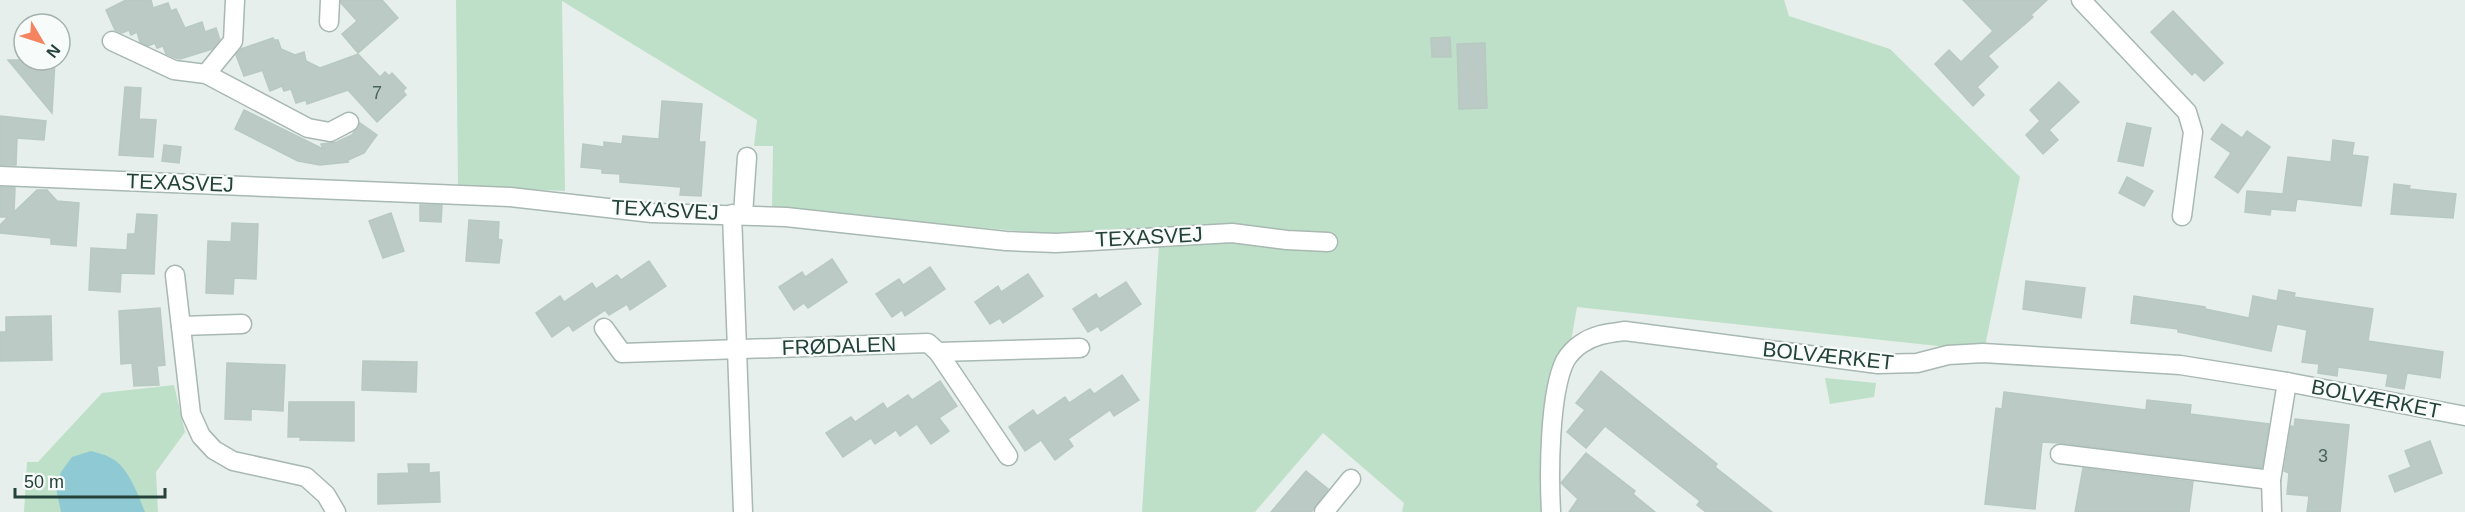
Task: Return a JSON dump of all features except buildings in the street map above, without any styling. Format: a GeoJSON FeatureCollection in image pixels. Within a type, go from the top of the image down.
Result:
{"type":"FeatureCollection","features":[{"type":"Feature","properties":{"kind":"street"},"geometry":{"type":"LineString","coordinates":[[206,74],[233,41],[235,0]]}},
{"type":"Feature","properties":{"kind":"street"},"geometry":{"type":"LineString","coordinates":[[329,22],[330,0]]}},
{"type":"Feature","properties":{"kind":"street"},"geometry":{"type":"LineString","coordinates":[[2081,0],[2187,111],[2193,132],[2182,216]]}},
{"type":"Feature","properties":{"kind":"street"},"geometry":{"type":"LineString","coordinates":[[112,41],[174,70],[206,74],[308,128],[330,132],[349,122]]}},
{"type":"Feature","properties":{"kind":"street"},"geometry":{"type":"LineString","coordinates":[[743,512],[737,350],[738,214],[747,157]]}},
{"type":"Feature","properties":{"kind":"street","name":"TEXASVEJ"},"geometry":{"type":"LineString","coordinates":[[0,176],[499,196],[652,213],[786,217],[1006,241],[1056,243],[1232,233],[1287,240],[1328,242]]}},
{"type":"Feature","properties":{"kind":"street"},"geometry":{"type":"LineString","coordinates":[[175,275],[191,414],[201,436],[214,450],[233,461],[306,477],[326,495],[336,512]]}},
{"type":"Feature","properties":{"kind":"street"},"geometry":{"type":"LineString","coordinates":[[181,326],[242,324]]}},
{"type":"Feature","properties":{"kind":"street","name":"FRØDALEN"},"geometry":{"type":"LineString","coordinates":[[604,328],[622,353],[928,343],[938,352],[1080,348]]}},
{"type":"Feature","properties":{"kind":"street","name":"BOLVÆRKET"},"geometry":{"type":"LineString","coordinates":[[1551,512],[1549,475],[1556,396],[1566,360],[1580,345],[1597,335],[1625,331],[1878,364],[1917,363],[1948,355],[1983,353],[2180,365],[2287,382],[2465,416]]}},
{"type":"Feature","properties":{"kind":"street"},"geometry":{"type":"LineString","coordinates":[[938,352],[1008,456]]}},
{"type":"Feature","properties":{"kind":"street","name":"BOLVÆRKET"},"geometry":{"type":"LineString","coordinates":[[2272,512],[2271,480],[2287,382]]}},
{"type":"Feature","properties":{"kind":"street"},"geometry":{"type":"LineString","coordinates":[[2060,454],[2271,480]]}},
{"type":"Feature","properties":{"kind":"street"},"geometry":{"type":"LineString","coordinates":[[1324,512],[1352,479]]}},
{"type":"Feature","properties":{"kind":"green space"},"geometry":{"type":"Polygon","coordinates":[[[456,0],[1784,0],[1789,16],[1890,49],[2020,177],[1984,351],[1577,307],[1559,409],[1550,512],[1402,512],[1404,503],[1323,433],[1255,512],[1142,512],[1159,244],[772,208],[773,146],[754,146],[757,120],[562,1],[565,191],[458,186],[456,0]]]}},
{"type":"Feature","properties":{"kind":"green space"},"geometry":{"type":"Polygon","coordinates":[[[1825,378],[1876,383],[1874,397],[1830,404],[1825,378]]]}},
{"type":"Feature","properties":{"kind":"green space"},"geometry":{"type":"Polygon","coordinates":[[[174,385],[185,432],[156,472],[158,512],[24,512],[27,462],[38,462],[102,393],[174,385]]]}},
{"type":"Feature","properties":{"kind":"water"},"geometry":{"type":"Polygon","coordinates":[[[91,451],[107,456],[122,467],[132,481],[145,512],[61,512],[56,488],[61,472],[72,457],[91,451]]]}}]}
